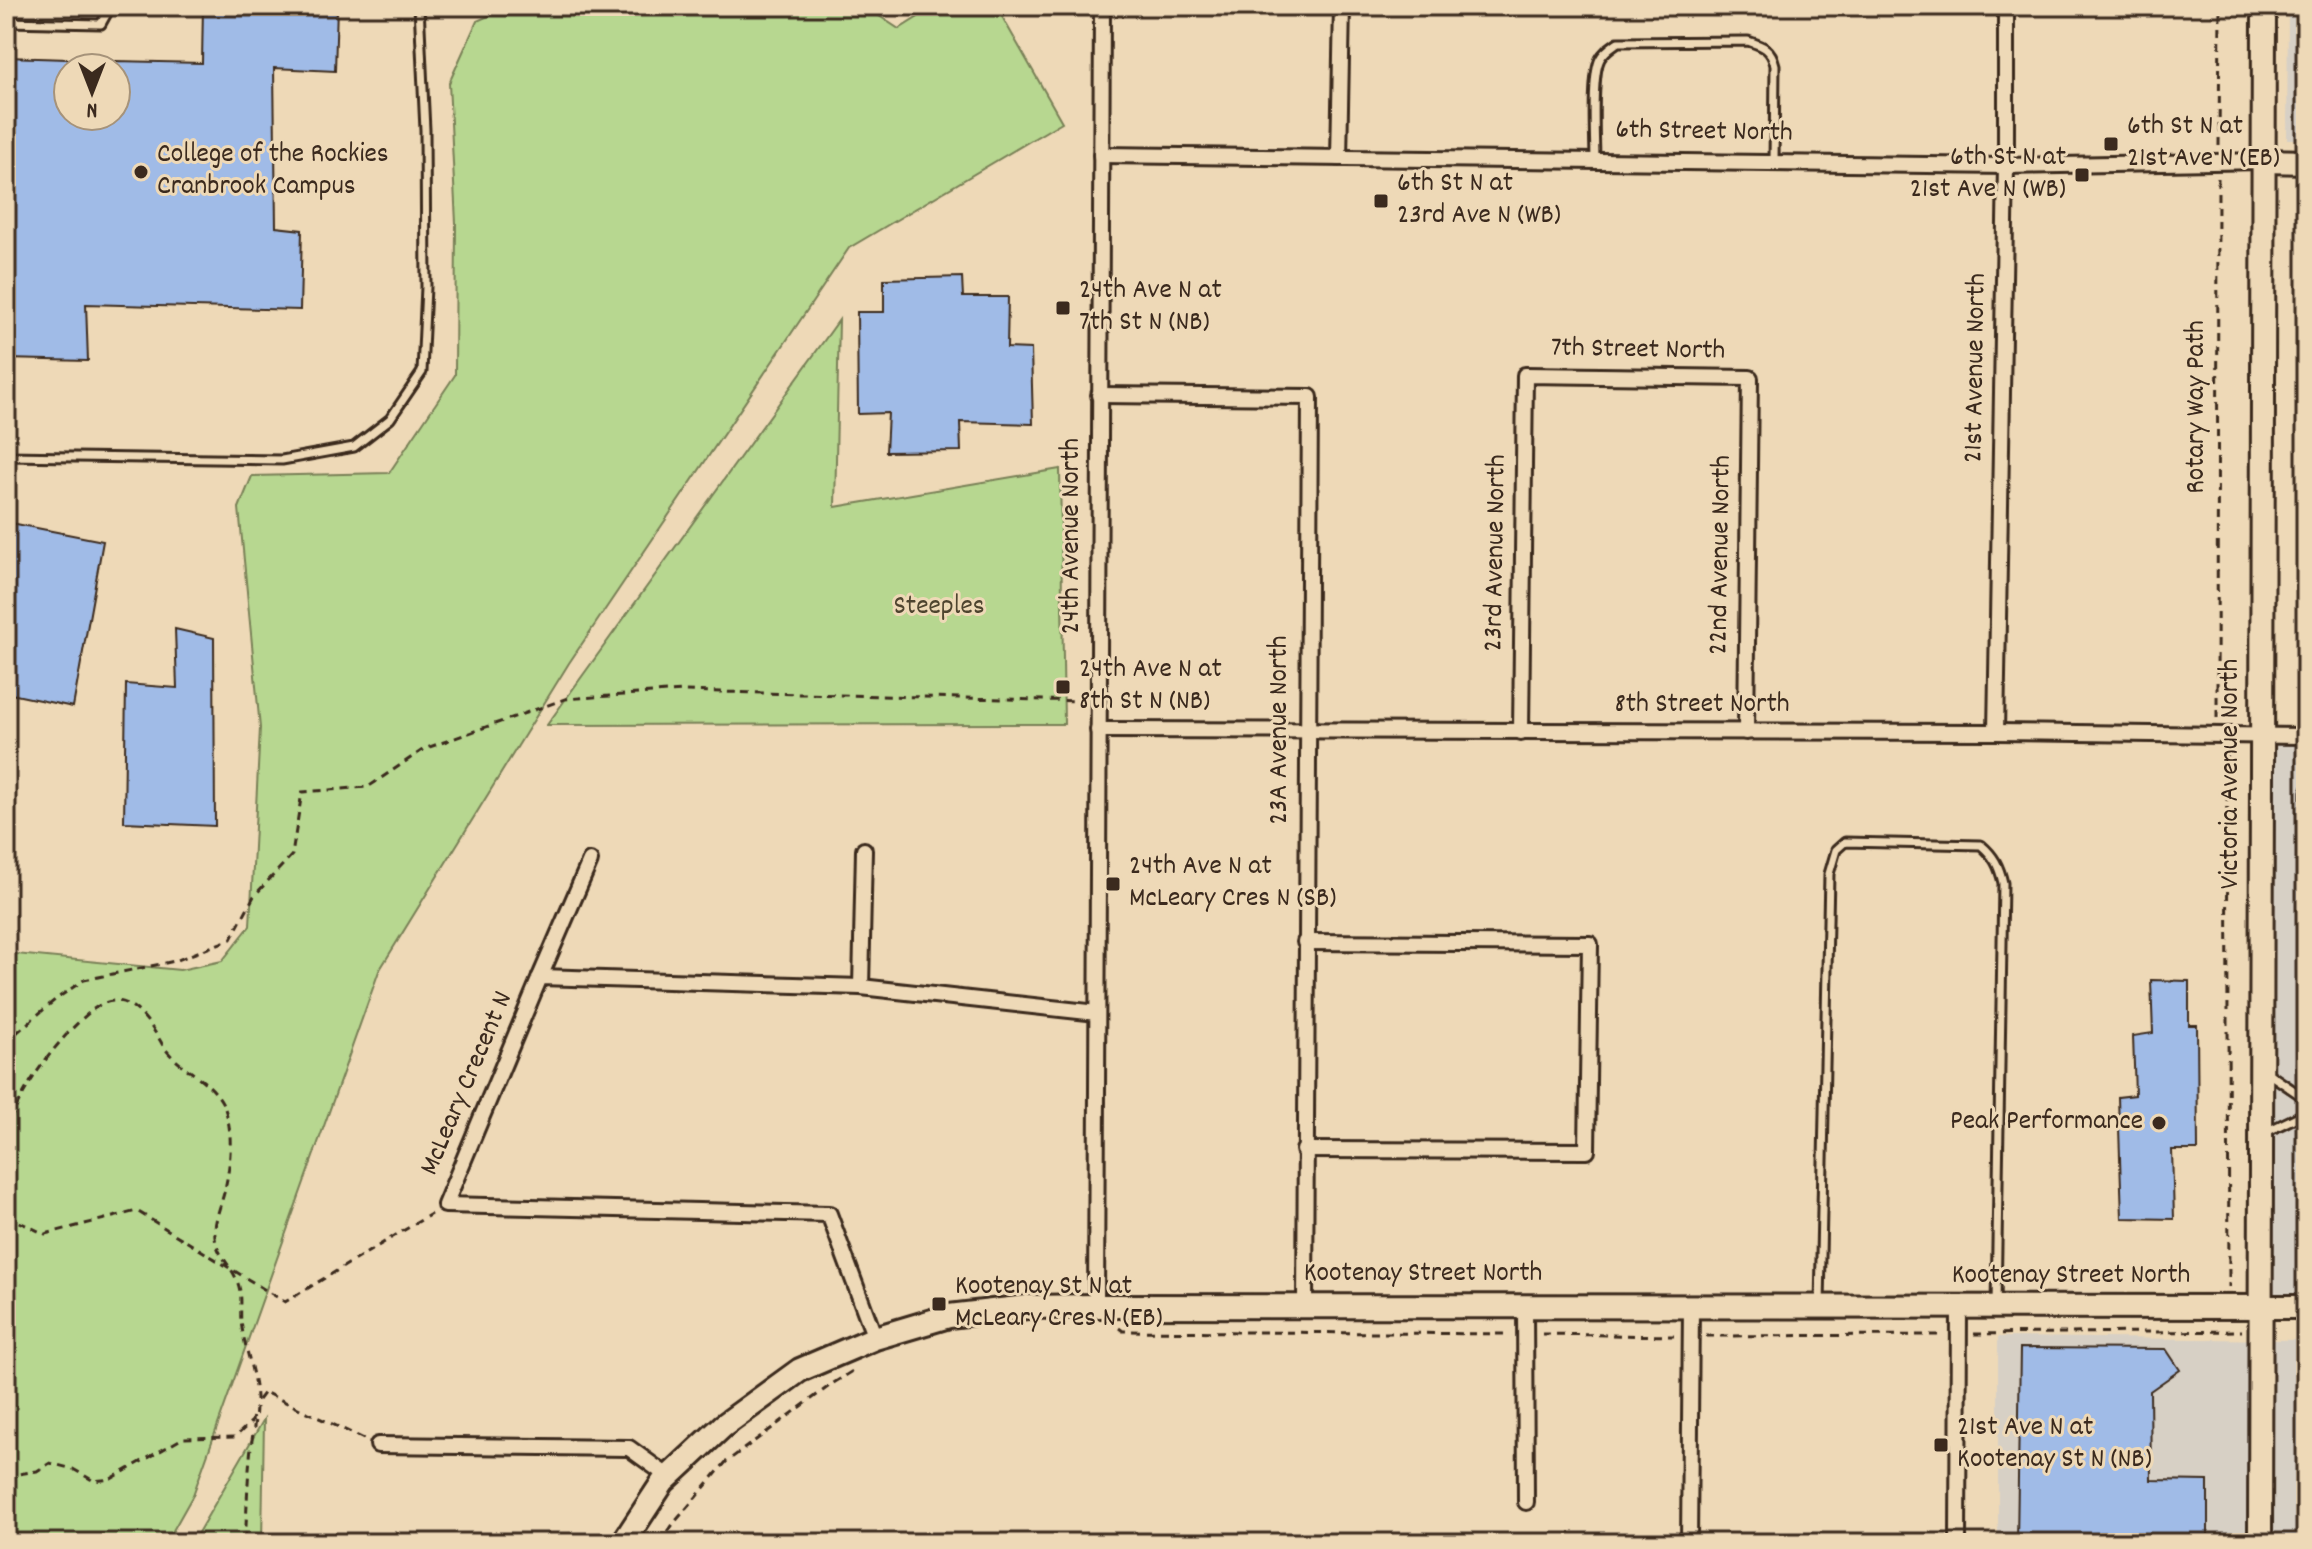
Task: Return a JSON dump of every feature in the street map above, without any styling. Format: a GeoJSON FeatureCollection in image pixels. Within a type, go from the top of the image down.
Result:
{"type":"FeatureCollection","features":[{"type":"Feature","properties":{"kind":"street","name":"24th Avenue North"},"geometry":{"type":"LineString","coordinates":[[1096,1306],[1102,6]]}},
{"type":"Feature","properties":{"kind":"street"},"geometry":{"type":"LineString","coordinates":[[1339,158],[1342,6]]}},
{"type":"Feature","properties":{"kind":"street","name":"21st Avenue North"},"geometry":{"type":"LineString","coordinates":[[1996,732],[2006,6]]}},
{"type":"Feature","properties":{"kind":"street","name":"Victoria Avenue North"},"geometry":{"type":"LineString","coordinates":[[2260,1543],[2264,6]]}},
{"type":"Feature","properties":{"kind":"street","name":"6th Street North"},"geometry":{"type":"LineString","coordinates":[[1101,155],[2006,166],[2306,162]]}},
{"type":"Feature","properties":{"kind":"street","name":"7th Street North"},"geometry":{"type":"LineString","coordinates":[[1525,375],[1750,378]]}},
{"type":"Feature","properties":{"kind":"street","name":"23rd Avenue North"},"geometry":{"type":"LineString","coordinates":[[1521,732],[1525,375]]}},
{"type":"Feature","properties":{"kind":"street","name":"22nd Avenue North"},"geometry":{"type":"LineString","coordinates":[[1746,732],[1750,378]]}},
{"type":"Feature","properties":{"kind":"street","name":"23A Avenue North"},"geometry":{"type":"LineString","coordinates":[[1099,395],[1310,397],[1305,1305]]}},
{"type":"Feature","properties":{"kind":"street","name":"8th Street North"},"geometry":{"type":"LineString","coordinates":[[1098,730],[1996,732],[2306,736]]}},
{"type":"Feature","properties":{"kind":"street"},"geometry":{"type":"LineString","coordinates":[[861,987],[864,850]]}},
{"type":"Feature","properties":{"kind":"street"},"geometry":{"type":"LineString","coordinates":[[540,977],[590,861]]}},
{"type":"Feature","properties":{"kind":"street"},"geometry":{"type":"LineString","coordinates":[[1304,1150],[1587,1151],[1590,944],[1305,942]]}},
{"type":"Feature","properties":{"kind":"street","name":"McLeary Crecent N"},"geometry":{"type":"LineString","coordinates":[[875,1338],[829,1214],[445,1205],[540,977],[861,987],[1097,1013]]}},
{"type":"Feature","properties":{"kind":"street"},"geometry":{"type":"LineString","coordinates":[[1525,1305],[1526,1502]]}},
{"type":"Feature","properties":{"kind":"street","name":"Kootenay Street North"},"geometry":{"type":"LineString","coordinates":[[623,1543],[669,1477],[723,1426],[800,1370],[875,1338],[949,1316],[1027,1307],[1096,1306],[2306,1307]]}},
{"type":"Feature","properties":{"kind":"street"},"geometry":{"type":"LineString","coordinates":[[1689,1543],[1691,1307]]}},
{"type":"Feature","properties":{"kind":"street"},"geometry":{"type":"LineString","coordinates":[[1958,1543],[1959,1307]]}},
{"type":"Feature","properties":{"kind":"street"},"geometry":{"type":"LineString","coordinates":[[378,1445],[629,1448],[669,1477]]}},
{"type":"Feature","properties":{"kind":"lane"},"geometry":{"type":"LineString","coordinates":[[6,22],[101,24],[111,6]]}},
{"type":"Feature","properties":{"kind":"lane"},"geometry":{"type":"LineString","coordinates":[[6,456],[282,460],[354,447],[390,419],[422,372],[426,287],[425,146],[419,6]]}},
{"type":"Feature","properties":{"kind":"lane"},"geometry":{"type":"LineString","coordinates":[[1595,162],[1596,78],[1598,61],[1608,49],[1618,42],[1748,41],[1772,53],[1775,65],[1774,164]]}},
{"type":"Feature","properties":{"kind":"lane"},"geometry":{"type":"LineString","coordinates":[[2306,791],[2303,1063],[2306,1066]]}},
{"type":"Feature","properties":{"kind":"lane"},"geometry":{"type":"LineString","coordinates":[[1820,1307],[1829,874],[1836,850],[1845,842],[1981,845],[1992,855],[1999,868],[2003,883],[1996,1307]]}},
{"type":"Feature","properties":{"kind":"lane"},"geometry":{"type":"LineString","coordinates":[[2262,1069],[2306,1099]]}},
{"type":"Feature","properties":{"kind":"lane"},"geometry":{"type":"LineString","coordinates":[[2262,1134],[2299,1116],[2306,1107]]}},
{"type":"Feature","properties":{"kind":"path","name":"Rotary Way Path"},"geometry":{"type":"LineString","coordinates":[[2220,6],[2216,717],[2227,735]]}},
{"type":"Feature","properties":{"kind":"path"},"geometry":{"type":"LineString","coordinates":[[6,1042],[56,999],[84,980],[175,961],[231,939],[254,896],[292,855],[302,792],[368,787],[424,749],[565,699],[682,691],[1098,701]]}},
{"type":"Feature","properties":{"kind":"path"},"geometry":{"type":"LineString","coordinates":[[2227,735],[2230,1331]]}},
{"type":"Feature","properties":{"kind":"path"},"geometry":{"type":"LineString","coordinates":[[6,1134],[28,1087],[72,1029],[94,1008],[109,1003],[133,1006],[147,1018],[163,1047],[208,1084],[222,1103],[230,1137],[226,1183],[216,1223],[216,1244],[234,1271],[240,1292],[241,1321],[257,1402],[249,1461],[245,1543]]}},
{"type":"Feature","properties":{"kind":"path"},"geometry":{"type":"LineString","coordinates":[[6,1216],[45,1234],[137,1211],[285,1302],[445,1205]]}},
{"type":"Feature","properties":{"kind":"path"},"geometry":{"type":"LineString","coordinates":[[660,1543],[726,1462],[855,1370],[875,1338]]}},
{"type":"Feature","properties":{"kind":"path"},"geometry":{"type":"LineString","coordinates":[[6,1476],[37,1471],[50,1463],[73,1469],[94,1481],[111,1479],[183,1438],[235,1437],[252,1421],[257,1402],[264,1392],[378,1445]]}},
{"type":"Feature","properties":{"kind":"shaded area"},"geometry":{"type":"Polygon","coordinates":[[[2288,6],[2306,6],[2306,139],[2287,139],[2288,6]]]}},
{"type":"Feature","properties":{"kind":"shaded area"},"geometry":{"type":"Polygon","coordinates":[[[2253,738],[2306,738],[2306,1307],[2251,1307],[2253,738]]]}},
{"type":"Feature","properties":{"kind":"shaded area"},"geometry":{"type":"Polygon","coordinates":[[[1998,1337],[2306,1340],[2306,1543],[1998,1543],[1998,1337]]]}},
{"type":"Feature","properties":{"kind":"green space"},"geometry":{"type":"Polygon","coordinates":[[[511,6],[864,6],[899,29],[918,17],[921,6],[996,6],[1062,122],[849,248],[569,663],[379,971],[193,1495],[166,1543],[6,1543],[6,953],[180,970],[222,961],[250,926],[260,728],[239,508],[252,476],[389,473],[455,375],[456,223],[449,83],[477,21],[511,6]]]}},
{"type":"Feature","properties":{"kind":"green space","name":"Steeples"},"geometry":{"type":"Polygon","coordinates":[[[839,320],[835,507],[1060,469],[1064,724],[547,725],[839,320]]]}},
{"type":"Feature","properties":{"kind":"green space"},"geometry":{"type":"Polygon","coordinates":[[[264,1419],[262,1543],[192,1543],[264,1419]]]}},
{"type":"Feature","properties":{"kind":"building","name":"College of the Rockies Cranbrook Campus"},"geometry":{"type":"Polygon","coordinates":[[[203,6],[337,6],[335,71],[274,68],[276,227],[302,230],[300,310],[86,304],[88,361],[6,359],[6,57],[52,58],[52,132],[132,132],[132,61],[202,63],[203,6]]]}},
{"type":"Feature","properties":{"kind":"building"},"geometry":{"type":"Polygon","coordinates":[[[962,277],[963,297],[1008,297],[1007,348],[1031,349],[1033,424],[960,422],[961,451],[886,452],[888,413],[858,414],[857,312],[884,312],[884,279],[962,277]]]}},
{"type":"Feature","properties":{"kind":"building"},"geometry":{"type":"Polygon","coordinates":[[[6,522],[103,541],[73,707],[6,693],[6,522]]]}},
{"type":"Feature","properties":{"kind":"building"},"geometry":{"type":"Polygon","coordinates":[[[175,629],[214,638],[215,826],[124,822],[126,684],[177,688],[175,629]]]}},
{"type":"Feature","properties":{"kind":"building","name":"Peak Performance"},"geometry":{"type":"Polygon","coordinates":[[[2151,980],[2189,981],[2189,1025],[2197,1025],[2198,1150],[2172,1150],[2174,1219],[2122,1218],[2118,1097],[2135,1095],[2133,1036],[2153,1033],[2151,980]]]}},
{"type":"Feature","properties":{"kind":"building"},"geometry":{"type":"Polygon","coordinates":[[[2020,1348],[2166,1349],[2180,1370],[2150,1391],[2151,1480],[2208,1481],[2208,1543],[2017,1543],[2020,1348]]]}},
{"type":"Feature","properties":{"kind":"place","name":"6th St N at 21st Ave N (EB)"},"geometry":{"type":"Point","coordinates":[2111,144]}},
{"type":"Feature","properties":{"kind":"place","name":"College of the Rockies Cranbrook Campus"},"geometry":{"type":"Point","coordinates":[141,172]}},
{"type":"Feature","properties":{"kind":"place","name":"6th St N at 21st Ave N (WB)"},"geometry":{"type":"Point","coordinates":[2082,175]}},
{"type":"Feature","properties":{"kind":"place","name":"6th St N at 23rd Ave N (WB)"},"geometry":{"type":"Point","coordinates":[1381,201]}},
{"type":"Feature","properties":{"kind":"place","name":"24th Ave N at 7th St N (NB)"},"geometry":{"type":"Point","coordinates":[1063,308]}},
{"type":"Feature","properties":{"kind":"place","name":"24th Ave N at 8th St N (NB)"},"geometry":{"type":"Point","coordinates":[1063,687]}},
{"type":"Feature","properties":{"kind":"place","name":"24th Ave N at McLeary Cres N (SB)"},"geometry":{"type":"Point","coordinates":[1113,884]}},
{"type":"Feature","properties":{"kind":"place","name":"Peak Performance"},"geometry":{"type":"Point","coordinates":[2159,1123]}},
{"type":"Feature","properties":{"kind":"place","name":"Kootenay St N at McLeary Cres N (EB)"},"geometry":{"type":"Point","coordinates":[939,1304]}},
{"type":"Feature","properties":{"kind":"place","name":"21st Ave N at Kootenay St N (NB)"},"geometry":{"type":"Point","coordinates":[1941,1445]}}]}
